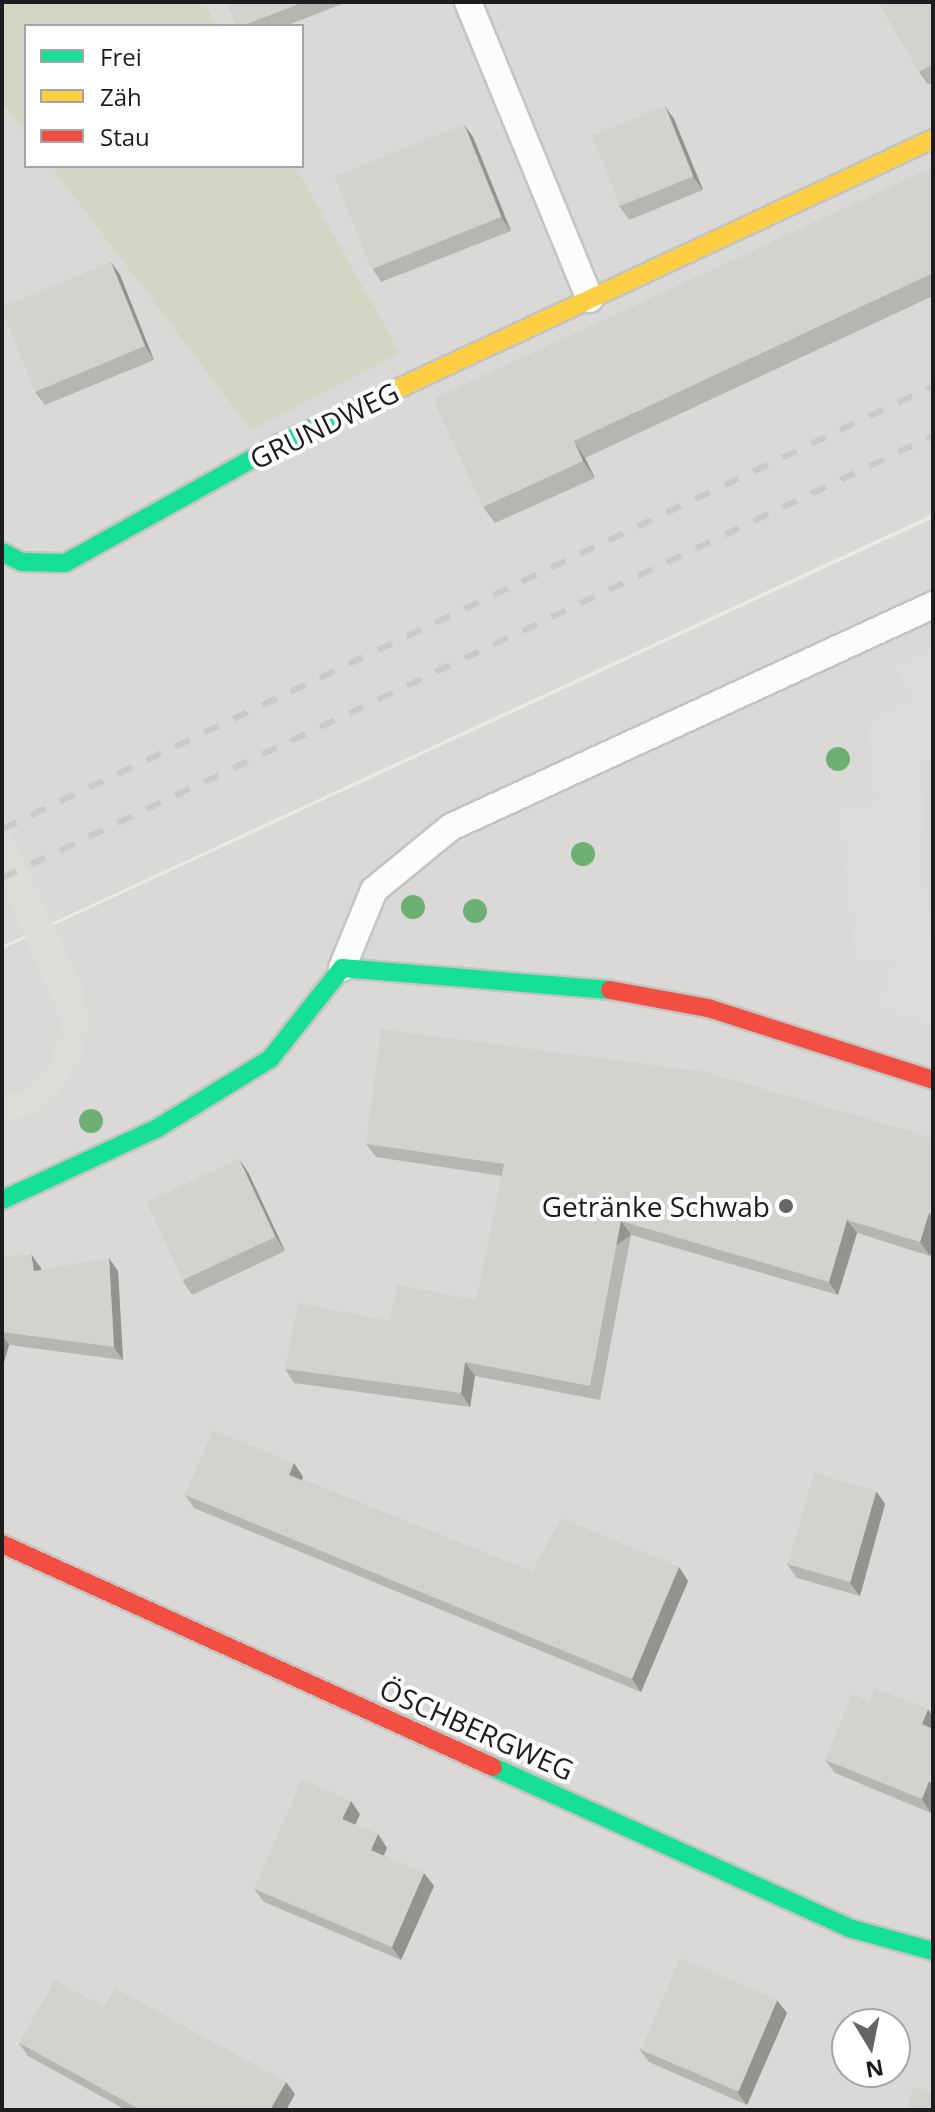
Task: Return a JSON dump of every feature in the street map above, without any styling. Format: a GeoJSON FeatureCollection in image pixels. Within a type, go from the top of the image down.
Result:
{"type":"FeatureCollection","features":[{"type":"Feature","properties":{"kind":"street","name":"GRUNDWEG"},"geometry":{"type":"LineString","coordinates":[[2,552],[22,562],[65,563],[277,445],[933,139]]}},
{"type":"Feature","properties":{"kind":"street"},"geometry":{"type":"LineString","coordinates":[[2,1200],[156,1129],[270,1059],[342,968],[384,977],[578,984],[696,1005],[933,1080]]}},
{"type":"Feature","properties":{"kind":"street","name":"ÖSCHBERGWEG"},"geometry":{"type":"LineString","coordinates":[[2,1544],[849,1928],[933,1951]]}},
{"type":"Feature","properties":{"kind":"lane"},"geometry":{"type":"LineString","coordinates":[[468,2],[590,299]]}},
{"type":"Feature","properties":{"kind":"lane"},"geometry":{"type":"LineString","coordinates":[[342,968],[374,890],[451,827],[933,605]]}},
{"type":"Feature","properties":{"kind":"shaded area"},"geometry":{"type":"Polygon","coordinates":[[[2,2],[933,2],[933,514],[2,946],[2,2]]]}},
{"type":"Feature","properties":{"kind":"shaded area"},"geometry":{"type":"Polygon","coordinates":[[[2,2],[204,2],[216,24],[24,24],[24,131],[2,102],[2,2]]]}},
{"type":"Feature","properties":{"kind":"shaded area"},"geometry":{"type":"Polygon","coordinates":[[[53,168],[296,168],[400,353],[251,430],[53,168]]]}},
{"type":"Feature","properties":{"kind":"shaded area"},"geometry":{"type":"Polygon","coordinates":[[[933,518],[933,2110],[2,2110],[2,949],[933,518]]]}},
{"type":"Feature","properties":{"kind":"shaded area"},"geometry":{"type":"Polygon","coordinates":[[[933,648],[933,756],[922,763],[933,1026],[877,1008],[892,958],[855,962],[837,807],[874,802],[866,720],[909,699],[894,665],[933,648]]]}},
{"type":"Feature","properties":{"kind":"pier"},"geometry":{"type":"Polygon","coordinates":[[[2,816],[81,983],[89,1020],[84,1051],[59,1093],[41,1111],[2,1122],[2,1095],[27,1089],[50,1063],[62,1022],[2,885],[2,816]]]}},
{"type":"Feature","properties":{"kind":"building"},"geometry":{"type":"Polygon","coordinates":[[[227,2],[304,2],[247,24],[236,24],[227,2]]]}},
{"type":"Feature","properties":{"kind":"building"},"geometry":{"type":"Polygon","coordinates":[[[878,2],[933,2],[933,64],[919,72],[878,2]]]}},
{"type":"Feature","properties":{"kind":"building"},"geometry":{"type":"Polygon","coordinates":[[[665,106],[693,176],[620,206],[592,136],[665,106]]]}},
{"type":"Feature","properties":{"kind":"building"},"geometry":{"type":"Polygon","coordinates":[[[464,124],[501,217],[372,269],[334,176],[464,124]]]}},
{"type":"Feature","properties":{"kind":"building"},"geometry":{"type":"Polygon","coordinates":[[[933,167],[933,273],[574,441],[583,461],[483,507],[433,399],[933,167]]]}},
{"type":"Feature","properties":{"kind":"building"},"geometry":{"type":"Polygon","coordinates":[[[111,262],[145,346],[35,392],[2,307],[111,262]]]}},
{"type":"Feature","properties":{"kind":"building"},"geometry":{"type":"Polygon","coordinates":[[[381,1029],[706,1072],[933,1138],[933,1214],[929,1213],[920,1242],[847,1220],[829,1282],[621,1221],[590,1386],[465,1362],[461,1393],[285,1369],[298,1303],[390,1321],[397,1285],[477,1300],[504,1164],[366,1144],[381,1029]]]}},
{"type":"Feature","properties":{"kind":"building"},"geometry":{"type":"Polygon","coordinates":[[[239,1159],[275,1237],[183,1280],[147,1202],[239,1159]]]}},
{"type":"Feature","properties":{"kind":"building"},"geometry":{"type":"Polygon","coordinates":[[[31,1254],[34,1271],[109,1258],[114,1347],[2,1332],[2,1257],[31,1254]]]}},
{"type":"Feature","properties":{"kind":"building"},"geometry":{"type":"Polygon","coordinates":[[[213,1430],[294,1463],[289,1475],[532,1572],[561,1518],[679,1567],[632,1679],[185,1495],[213,1430]]]}},
{"type":"Feature","properties":{"kind":"building"},"geometry":{"type":"Polygon","coordinates":[[[814,1473],[876,1491],[850,1582],[788,1564],[814,1473]]]}},
{"type":"Feature","properties":{"kind":"building"},"geometry":{"type":"Polygon","coordinates":[[[875,1688],[928,1709],[922,1724],[933,1729],[933,1783],[929,1781],[922,1799],[825,1760],[852,1694],[869,1701],[875,1688]]]}},
{"type":"Feature","properties":{"kind":"building"},"geometry":{"type":"Polygon","coordinates":[[[302,1779],[351,1801],[342,1819],[378,1834],[371,1850],[424,1873],[392,1947],[254,1889],[302,1779]]]}},
{"type":"Feature","properties":{"kind":"building"},"geometry":{"type":"Polygon","coordinates":[[[680,1958],[778,1999],[739,2091],[641,2050],[680,1958]]]}},
{"type":"Feature","properties":{"kind":"building"},"geometry":{"type":"Polygon","coordinates":[[[55,1980],[104,2007],[115,1988],[286,2082],[270,2110],[141,2110],[19,2043],[55,1980]]]}},
{"type":"Feature","properties":{"kind":"building"},"geometry":{"type":"Polygon","coordinates":[[[914,2087],[933,2094],[933,2110],[905,2110],[914,2087]]]}},
{"type":"Feature","properties":{"kind":"railway"},"geometry":{"type":"LineString","coordinates":[[2,829],[933,386]]}},
{"type":"Feature","properties":{"kind":"railway"},"geometry":{"type":"LineString","coordinates":[[2,878],[933,436]]}},
{"type":"Feature","properties":{"kind":"traffic: fast"},"geometry":{"type":"LineString","coordinates":[[2,552],[22,562],[65,563],[277,445],[395,390]]}},
{"type":"Feature","properties":{"kind":"traffic: fast"},"geometry":{"type":"LineString","coordinates":[[2,1200],[156,1129],[270,1059],[342,968],[610,990]]}},
{"type":"Feature","properties":{"kind":"traffic: fast"},"geometry":{"type":"LineString","coordinates":[[493,1767],[849,1928],[933,1951]]}},
{"type":"Feature","properties":{"kind":"traffic: slow"},"geometry":{"type":"LineString","coordinates":[[395,390],[933,139]]}},
{"type":"Feature","properties":{"kind":"traffic: jam"},"geometry":{"type":"LineString","coordinates":[[610,990],[708,1008],[933,1080]]}},
{"type":"Feature","properties":{"kind":"traffic: jam"},"geometry":{"type":"LineString","coordinates":[[2,1544],[493,1767]]}},
{"type":"Feature","properties":{"kind":"place","name":"Getränke Schwab"},"geometry":{"type":"Point","coordinates":[786,1206]}}]}
